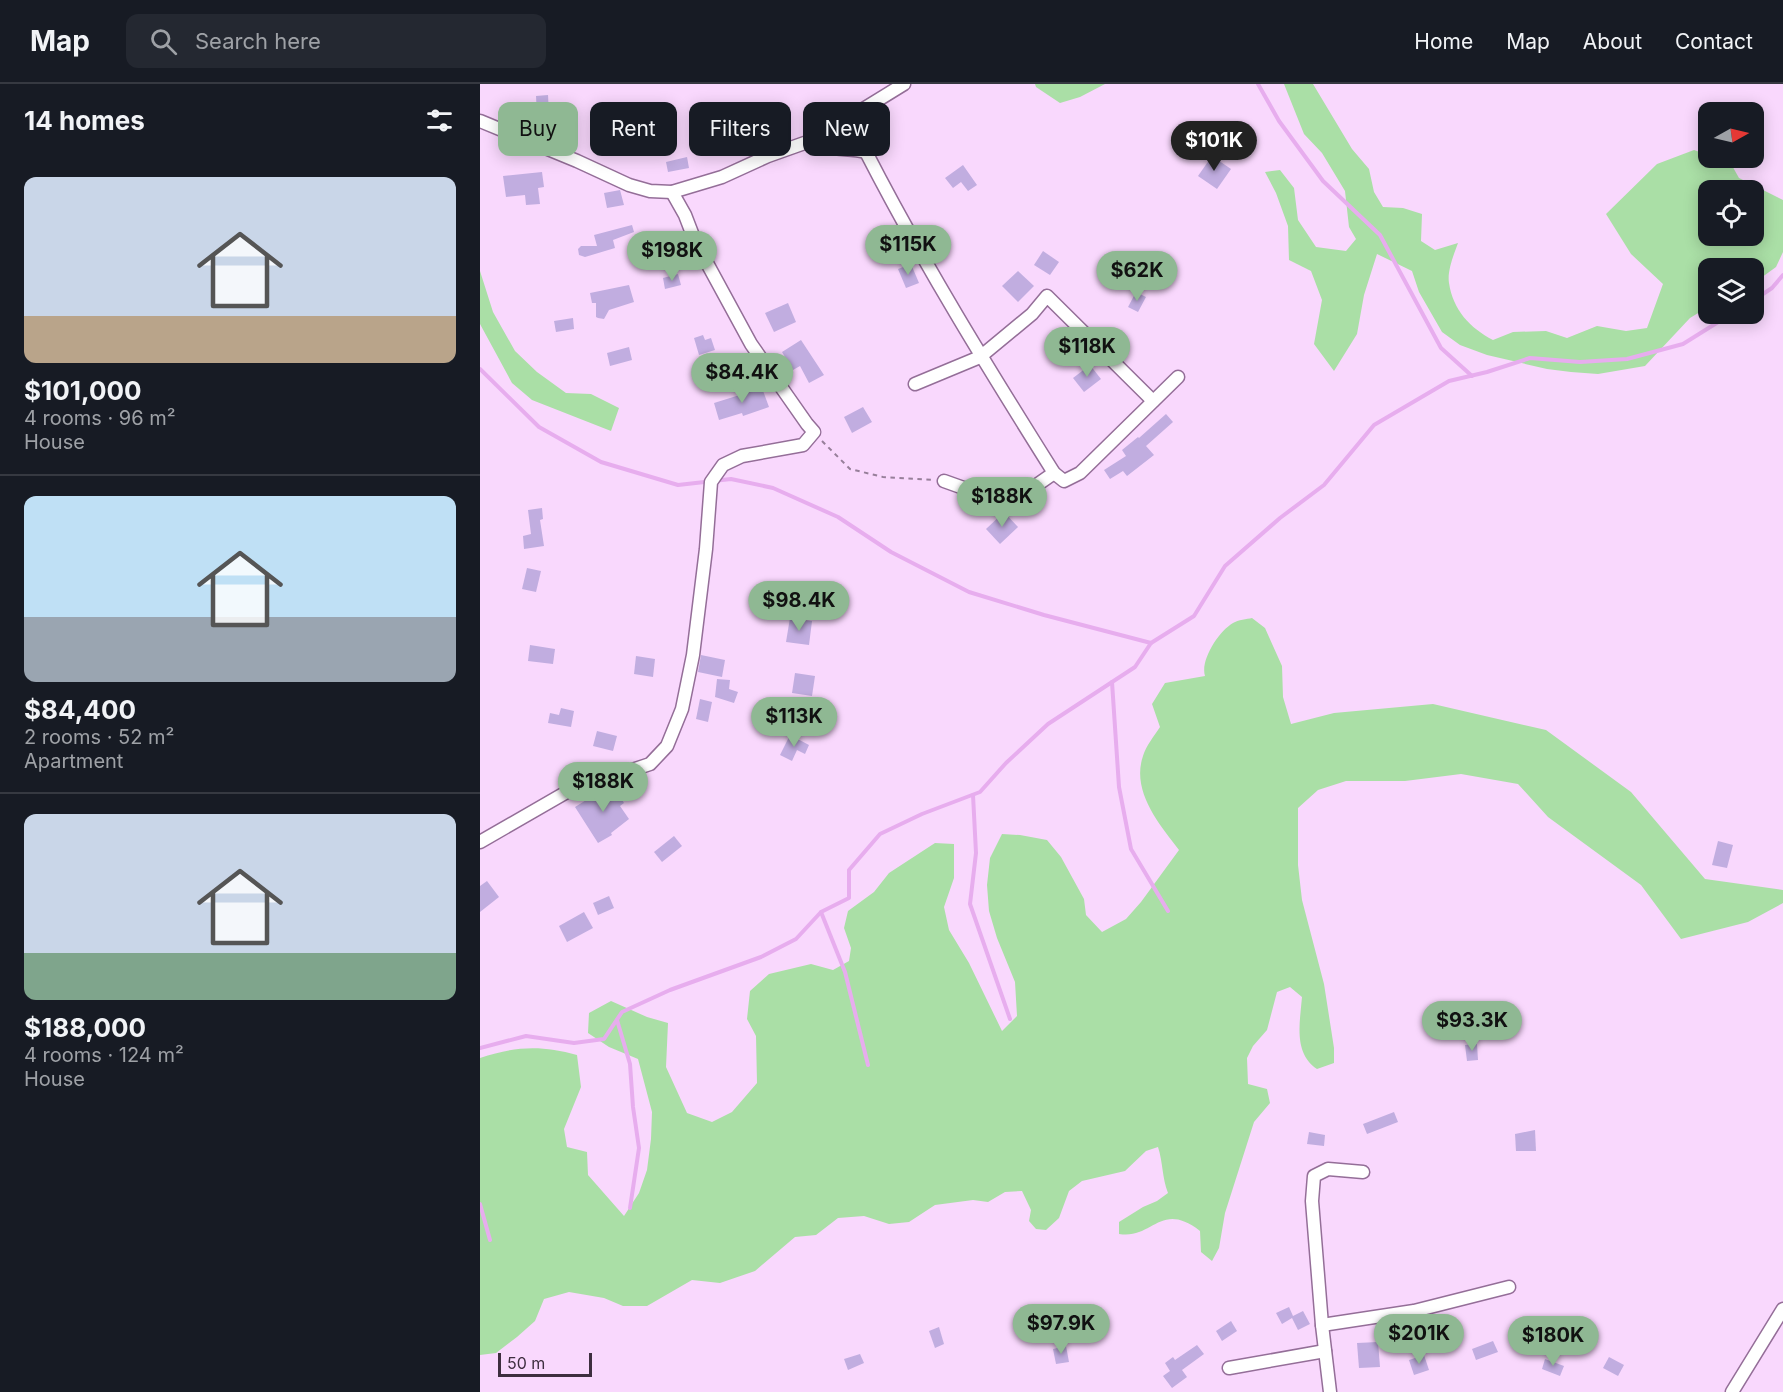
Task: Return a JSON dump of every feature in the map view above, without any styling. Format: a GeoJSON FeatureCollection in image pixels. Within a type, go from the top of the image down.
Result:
{"type":"FeatureCollection","features":[{"type":"Feature","properties":{"kind":"street"},"geometry":{"type":"LineString","coordinates":[[875,102],[904,84]]}},
{"type":"Feature","properties":{"kind":"street"},"geometry":{"type":"LineString","coordinates":[[480,121],[578,161],[629,185],[650,191],[672,192],[722,177],[768,156],[803,144]]}},
{"type":"Feature","properties":{"kind":"street"},"geometry":{"type":"LineString","coordinates":[[868,156],[897,213],[981,357],[1054,473],[1064,481],[1080,472],[1178,377]]}},
{"type":"Feature","properties":{"kind":"street"},"geometry":{"type":"LineString","coordinates":[[480,842],[598,774],[623,773],[650,764],[667,746],[682,709],[693,655],[706,549],[711,482],[723,465],[742,456],[803,445],[814,432],[751,344],[695,241],[685,214],[672,192]]}},
{"type":"Feature","properties":{"kind":"street"},"geometry":{"type":"LineString","coordinates":[[915,384],[981,357],[1032,314],[1047,296],[1154,401]]}},
{"type":"Feature","properties":{"kind":"street"},"geometry":{"type":"LineString","coordinates":[[944,482],[986,496],[1021,496],[1054,473]]}},
{"type":"Feature","properties":{"kind":"street"},"geometry":{"type":"LineString","coordinates":[[1330,1392],[1312,1202],[1314,1176],[1328,1169],[1363,1172]]}},
{"type":"Feature","properties":{"kind":"street"},"geometry":{"type":"LineString","coordinates":[[1322,1324],[1414,1311],[1509,1287]]}},
{"type":"Feature","properties":{"kind":"street"},"geometry":{"type":"LineString","coordinates":[[1732,1392],[1783,1309]]}},
{"type":"Feature","properties":{"kind":"street"},"geometry":{"type":"LineString","coordinates":[[1229,1368],[1325,1351]]}},
{"type":"Feature","properties":{"kind":"path"},"geometry":{"type":"LineString","coordinates":[[814,432],[850,469],[883,477],[944,482]]}},
{"type":"Feature","properties":{"kind":"green space"},"geometry":{"type":"Polygon","coordinates":[[[1035,84],[1105,84],[1080,97],[1060,103],[1035,84]]]}},
{"type":"Feature","properties":{"kind":"green space"},"geometry":{"type":"Polygon","coordinates":[[[1284,84],[1313,84],[1352,149],[1369,169],[1374,192],[1383,207],[1403,208],[1422,214],[1421,241],[1435,250],[1458,243],[1449,273],[1454,302],[1470,324],[1493,340],[1513,332],[1546,331],[1567,338],[1597,326],[1626,331],[1647,328],[1663,284],[1631,254],[1606,214],[1657,164],[1694,150],[1698,151],[1698,168],[1733,168],[1739,178],[1743,180],[1698,180],[1698,246],[1764,246],[1764,190],[1783,200],[1783,252],[1776,267],[1764,276],[1764,258],[1698,258],[1698,313],[1690,318],[1645,366],[1598,374],[1547,369],[1487,355],[1460,345],[1442,332],[1419,292],[1412,271],[1377,254],[1364,295],[1357,334],[1334,371],[1314,344],[1322,300],[1311,271],[1289,260],[1288,226],[1276,193],[1265,172],[1280,170],[1294,188],[1298,220],[1316,247],[1346,251],[1356,239],[1349,227],[1345,191],[1322,153],[1304,134],[1284,84]]]}},
{"type":"Feature","properties":{"kind":"green space"},"geometry":{"type":"Polygon","coordinates":[[[480,271],[493,312],[515,351],[537,372],[566,393],[591,394],[619,408],[611,431],[532,400],[512,383],[480,324],[480,271]]]}},
{"type":"Feature","properties":{"kind":"green space"},"geometry":{"type":"Polygon","coordinates":[[[1252,618],[1265,628],[1282,666],[1283,697],[1291,724],[1334,713],[1433,704],[1546,730],[1631,792],[1705,879],[1783,890],[1783,903],[1748,922],[1681,939],[1641,885],[1548,817],[1518,784],[1461,774],[1405,781],[1346,781],[1318,790],[1298,808],[1298,865],[1302,900],[1324,984],[1334,1048],[1334,1063],[1317,1069],[1309,1062],[1301,1046],[1302,997],[1290,987],[1277,992],[1267,1030],[1253,1046],[1247,1058],[1248,1084],[1267,1089],[1270,1103],[1254,1122],[1225,1213],[1219,1248],[1212,1261],[1201,1252],[1200,1231],[1186,1222],[1175,1219],[1166,1220],[1140,1232],[1119,1234],[1119,1222],[1168,1193],[1158,1147],[1146,1151],[1125,1171],[1082,1181],[1069,1191],[1059,1218],[1046,1230],[1036,1229],[1029,1221],[1031,1210],[1022,1191],[1005,1192],[988,1202],[973,1200],[935,1205],[909,1222],[889,1224],[864,1216],[838,1218],[816,1235],[795,1237],[755,1271],[720,1283],[692,1280],[647,1306],[623,1306],[604,1298],[569,1292],[544,1299],[535,1321],[517,1337],[496,1353],[480,1355],[480,1058],[528,1048],[577,1055],[581,1087],[564,1129],[567,1147],[587,1152],[588,1175],[624,1216],[639,1193],[647,1170],[652,1112],[638,1059],[609,1047],[588,1033],[589,1013],[611,1001],[647,1017],[668,1023],[666,1067],[687,1113],[712,1122],[732,1112],[757,1083],[756,1036],[747,1019],[750,991],[769,974],[811,964],[833,970],[849,961],[851,948],[844,928],[848,911],[874,892],[889,873],[935,843],[954,844],[954,878],[944,907],[949,930],[969,963],[1002,1031],[1017,1016],[1015,982],[989,911],[987,885],[990,858],[1002,834],[1047,840],[1061,857],[1084,899],[1086,915],[1102,932],[1126,919],[1179,850],[1149,806],[1141,782],[1140,769],[1143,756],[1160,727],[1152,704],[1165,683],[1205,676],[1204,669],[1208,654],[1222,632],[1235,622],[1252,618]]]}},
{"type":"Feature","properties":{"kind":"building"},"geometry":{"type":"Polygon","coordinates":[[[548,95],[548,102],[536,102],[536,96],[548,95]]]}},
{"type":"Feature","properties":{"kind":"building"},"geometry":{"type":"Polygon","coordinates":[[[1212,156],[1231,169],[1217,189],[1198,176],[1212,156]]]}},
{"type":"Feature","properties":{"kind":"building"},"geometry":{"type":"Polygon","coordinates":[[[687,157],[689,168],[668,172],[666,162],[687,157]]]}},
{"type":"Feature","properties":{"kind":"building"},"geometry":{"type":"Polygon","coordinates":[[[963,165],[977,185],[968,191],[961,182],[953,188],[945,178],[963,165]]]}},
{"type":"Feature","properties":{"kind":"building"},"geometry":{"type":"Polygon","coordinates":[[[542,172],[544,187],[538,188],[540,204],[526,205],[525,195],[506,197],[503,176],[542,172]]]}},
{"type":"Feature","properties":{"kind":"building"},"geometry":{"type":"Polygon","coordinates":[[[620,190],[624,205],[607,208],[604,193],[620,190]]]}},
{"type":"Feature","properties":{"kind":"building"},"geometry":{"type":"Polygon","coordinates":[[[632,225],[634,232],[613,240],[615,248],[585,257],[579,255],[578,249],[581,246],[597,246],[594,235],[632,225]]]}},
{"type":"Feature","properties":{"kind":"building"},"geometry":{"type":"Polygon","coordinates":[[[1043,251],[1059,262],[1050,275],[1034,265],[1043,251]]]}},
{"type":"Feature","properties":{"kind":"building"},"geometry":{"type":"Polygon","coordinates":[[[911,264],[919,283],[906,288],[898,269],[911,264]]]}},
{"type":"Feature","properties":{"kind":"building"},"geometry":{"type":"Polygon","coordinates":[[[1018,271],[1034,286],[1018,302],[1002,286],[1018,271]]]}},
{"type":"Feature","properties":{"kind":"building"},"geometry":{"type":"Polygon","coordinates":[[[678,274],[681,285],[665,289],[663,278],[678,274]]]}},
{"type":"Feature","properties":{"kind":"building"},"geometry":{"type":"Polygon","coordinates":[[[629,285],[634,302],[609,310],[604,319],[596,317],[596,303],[592,303],[590,293],[629,285]]]}},
{"type":"Feature","properties":{"kind":"building"},"geometry":{"type":"Polygon","coordinates":[[[1136,292],[1146,297],[1138,312],[1128,307],[1136,292]]]}},
{"type":"Feature","properties":{"kind":"building"},"geometry":{"type":"Polygon","coordinates":[[[788,303],[796,322],[774,332],[765,313],[788,303]]]}},
{"type":"Feature","properties":{"kind":"building"},"geometry":{"type":"Polygon","coordinates":[[[573,318],[574,329],[556,332],[554,321],[573,318]]]}},
{"type":"Feature","properties":{"kind":"building"},"geometry":{"type":"Polygon","coordinates":[[[703,335],[705,340],[711,338],[715,350],[699,355],[694,338],[703,335]]]}},
{"type":"Feature","properties":{"kind":"building"},"geometry":{"type":"Polygon","coordinates":[[[801,340],[824,375],[809,383],[800,366],[793,370],[782,352],[801,340]]]}},
{"type":"Feature","properties":{"kind":"building"},"geometry":{"type":"Polygon","coordinates":[[[629,347],[632,360],[610,366],[607,353],[629,347]]]}},
{"type":"Feature","properties":{"kind":"building"},"geometry":{"type":"Polygon","coordinates":[[[1090,365],[1101,379],[1084,392],[1073,378],[1090,365]]]}},
{"type":"Feature","properties":{"kind":"building"},"geometry":{"type":"Polygon","coordinates":[[[762,388],[769,407],[743,416],[742,413],[719,420],[714,403],[762,388]]]}},
{"type":"Feature","properties":{"kind":"building"},"geometry":{"type":"Polygon","coordinates":[[[863,407],[872,422],[852,433],[844,417],[863,407]]]}},
{"type":"Feature","properties":{"kind":"building"},"geometry":{"type":"Polygon","coordinates":[[[1166,414],[1173,422],[1146,446],[1154,455],[1127,476],[1123,471],[1110,479],[1104,470],[1126,456],[1122,450],[1166,414]]]}},
{"type":"Feature","properties":{"kind":"building"},"geometry":{"type":"Polygon","coordinates":[[[542,508],[543,519],[540,520],[544,546],[524,549],[523,536],[531,534],[528,510],[542,508]]]}},
{"type":"Feature","properties":{"kind":"building"},"geometry":{"type":"Polygon","coordinates":[[[1004,512],[1018,527],[1000,544],[986,529],[1004,512]]]}},
{"type":"Feature","properties":{"kind":"building"},"geometry":{"type":"Polygon","coordinates":[[[527,568],[541,571],[536,592],[522,589],[527,568]]]}},
{"type":"Feature","properties":{"kind":"building"},"geometry":{"type":"Polygon","coordinates":[[[790,618],[812,621],[809,645],[786,642],[790,618]]]}},
{"type":"Feature","properties":{"kind":"building"},"geometry":{"type":"Polygon","coordinates":[[[530,645],[555,649],[553,664],[528,661],[530,645]]]}},
{"type":"Feature","properties":{"kind":"building"},"geometry":{"type":"Polygon","coordinates":[[[701,655],[725,660],[722,677],[698,672],[701,655]]]}},
{"type":"Feature","properties":{"kind":"building"},"geometry":{"type":"Polygon","coordinates":[[[636,656],[655,659],[653,677],[634,674],[636,656]]]}},
{"type":"Feature","properties":{"kind":"building"},"geometry":{"type":"Polygon","coordinates":[[[795,673],[815,676],[812,696],[792,693],[795,673]]]}},
{"type":"Feature","properties":{"kind":"building"},"geometry":{"type":"Polygon","coordinates":[[[717,679],[730,680],[729,689],[738,692],[734,703],[715,697],[717,679]]]}},
{"type":"Feature","properties":{"kind":"building"},"geometry":{"type":"Polygon","coordinates":[[[700,699],[712,702],[708,722],[696,719],[700,699]]]}},
{"type":"Feature","properties":{"kind":"building"},"geometry":{"type":"Polygon","coordinates":[[[561,708],[574,711],[571,727],[548,723],[550,713],[559,715],[561,708]]]}},
{"type":"Feature","properties":{"kind":"building"},"geometry":{"type":"Polygon","coordinates":[[[597,731],[617,736],[613,751],[593,746],[597,731]]]}},
{"type":"Feature","properties":{"kind":"building"},"geometry":{"type":"Polygon","coordinates":[[[790,735],[809,745],[805,754],[797,750],[792,761],[780,755],[790,735]]]}},
{"type":"Feature","properties":{"kind":"building"},"geometry":{"type":"Polygon","coordinates":[[[612,784],[624,803],[620,806],[629,819],[611,833],[612,835],[598,843],[575,807],[612,784]]]}},
{"type":"Feature","properties":{"kind":"building"},"geometry":{"type":"Polygon","coordinates":[[[674,836],[682,846],[662,862],[654,852],[674,836]]]}},
{"type":"Feature","properties":{"kind":"building"},"geometry":{"type":"Polygon","coordinates":[[[1718,841],[1733,845],[1727,868],[1712,865],[1718,841]]]}},
{"type":"Feature","properties":{"kind":"building"},"geometry":{"type":"Polygon","coordinates":[[[487,881],[499,897],[480,912],[480,886],[487,881]]]}},
{"type":"Feature","properties":{"kind":"building"},"geometry":{"type":"Polygon","coordinates":[[[609,896],[614,908],[598,915],[593,903],[609,896]]]}},
{"type":"Feature","properties":{"kind":"building"},"geometry":{"type":"Polygon","coordinates":[[[584,912],[593,928],[567,942],[559,926],[584,912]]]}},
{"type":"Feature","properties":{"kind":"building"},"geometry":{"type":"Polygon","coordinates":[[[1477,1044],[1478,1060],[1467,1061],[1465,1045],[1477,1044]]]}},
{"type":"Feature","properties":{"kind":"building"},"geometry":{"type":"Polygon","coordinates":[[[1394,1112],[1398,1122],[1367,1134],[1363,1124],[1394,1112]]]}},
{"type":"Feature","properties":{"kind":"building"},"geometry":{"type":"Polygon","coordinates":[[[1535,1130],[1536,1151],[1516,1151],[1515,1134],[1535,1130]]]}},
{"type":"Feature","properties":{"kind":"building"},"geometry":{"type":"Polygon","coordinates":[[[1309,1132],[1325,1135],[1324,1146],[1307,1144],[1309,1132]]]}},
{"type":"Feature","properties":{"kind":"building"},"geometry":{"type":"Polygon","coordinates":[[[1289,1307],[1293,1316],[1303,1311],[1310,1324],[1298,1330],[1292,1318],[1282,1324],[1276,1313],[1289,1307]]]}},
{"type":"Feature","properties":{"kind":"building"},"geometry":{"type":"Polygon","coordinates":[[[1231,1321],[1237,1331],[1222,1341],[1216,1331],[1231,1321]]]}},
{"type":"Feature","properties":{"kind":"building"},"geometry":{"type":"Polygon","coordinates":[[[939,1327],[944,1344],[935,1348],[929,1331],[939,1327]]]}},
{"type":"Feature","properties":{"kind":"building"},"geometry":{"type":"Polygon","coordinates":[[[1493,1341],[1498,1352],[1476,1360],[1472,1349],[1493,1341]]]}},
{"type":"Feature","properties":{"kind":"building"},"geometry":{"type":"Polygon","coordinates":[[[1378,1342],[1380,1367],[1359,1368],[1357,1343],[1378,1342]]]}},
{"type":"Feature","properties":{"kind":"building"},"geometry":{"type":"Polygon","coordinates":[[[1197,1345],[1204,1354],[1182,1370],[1187,1377],[1172,1388],[1163,1376],[1170,1371],[1165,1363],[1173,1357],[1175,1360],[1197,1345]]]}},
{"type":"Feature","properties":{"kind":"building"},"geometry":{"type":"Polygon","coordinates":[[[1066,1346],[1069,1362],[1056,1364],[1053,1349],[1066,1346]]]}},
{"type":"Feature","properties":{"kind":"building"},"geometry":{"type":"Polygon","coordinates":[[[860,1354],[864,1363],[848,1370],[844,1359],[860,1354]]]}},
{"type":"Feature","properties":{"kind":"building"},"geometry":{"type":"Polygon","coordinates":[[[1424,1355],[1429,1370],[1414,1375],[1409,1360],[1424,1355]]]}},
{"type":"Feature","properties":{"kind":"building"},"geometry":{"type":"Polygon","coordinates":[[[1609,1357],[1624,1365],[1618,1376],[1603,1368],[1609,1357]]]}},
{"type":"Feature","properties":{"kind":"building"},"geometry":{"type":"Polygon","coordinates":[[[1545,1359],[1564,1366],[1560,1376],[1542,1369],[1545,1359]]]}},
{"type":"Feature","properties":{"kind":"waterway"},"geometry":{"type":"LineString","coordinates":[[1258,84],[1279,121],[1323,181],[1380,235],[1441,348],[1472,376]]}},
{"type":"Feature","properties":{"kind":"waterway"},"geometry":{"type":"LineString","coordinates":[[1764,293],[1783,275]]}},
{"type":"Feature","properties":{"kind":"waterway"},"geometry":{"type":"LineString","coordinates":[[480,1048],[526,1036],[574,1043],[604,1039],[622,1012],[670,990],[761,957],[796,939],[821,912],[849,898],[849,870],[880,834],[922,814],[980,792],[1006,763],[1048,724],[1135,667],[1151,643],[1194,616],[1225,566],[1280,518],[1324,485],[1374,425],[1449,381],[1530,358],[1580,362],[1627,359],[1683,344],[1715,324]]}},
{"type":"Feature","properties":{"kind":"waterway"},"geometry":{"type":"LineString","coordinates":[[480,369],[539,427],[601,462],[678,485],[731,479],[773,488],[838,517],[891,552],[969,592],[1044,615],[1151,643]]}},
{"type":"Feature","properties":{"kind":"waterway"},"geometry":{"type":"LineString","coordinates":[[1112,682],[1119,787],[1131,849],[1168,911]]}},
{"type":"Feature","properties":{"kind":"waterway"},"geometry":{"type":"LineString","coordinates":[[973,795],[976,853],[970,904],[1010,1019]]}},
{"type":"Feature","properties":{"kind":"waterway"},"geometry":{"type":"LineString","coordinates":[[821,912],[845,972],[868,1065]]}},
{"type":"Feature","properties":{"kind":"waterway"},"geometry":{"type":"LineString","coordinates":[[617,1020],[630,1064],[639,1148],[630,1208]]}},
{"type":"Feature","properties":{"kind":"waterway"},"geometry":{"type":"LineString","coordinates":[[480,1204],[490,1240]]}}]}
